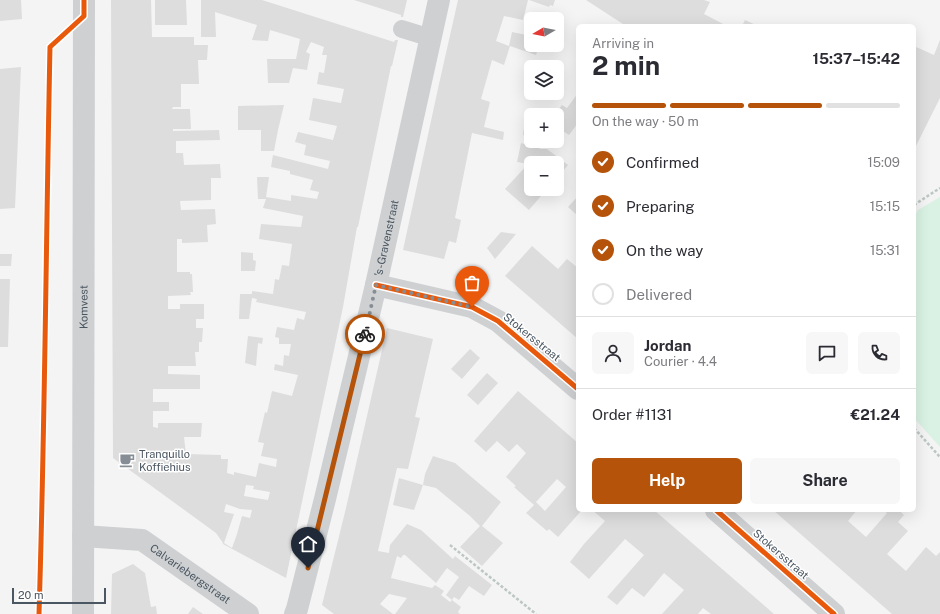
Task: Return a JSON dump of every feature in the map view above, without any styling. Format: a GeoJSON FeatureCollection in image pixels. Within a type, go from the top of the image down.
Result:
{"type":"FeatureCollection","features":[{"type":"Feature","properties":{"kind":"street","name":"Komvest"},"geometry":{"type":"LineString","coordinates":[[83,614],[84,0]]}},
{"type":"Feature","properties":{"kind":"street","name":"'s-Gravenstraat"},"geometry":{"type":"LineString","coordinates":[[295,614],[325,499],[376,285],[439,0]]}},
{"type":"Feature","properties":{"kind":"street","name":"Stokersstraat"},"geometry":{"type":"LineString","coordinates":[[376,285],[472,307],[498,321],[576,387]]}},
{"type":"Feature","properties":{"kind":"street","name":"Stokersstraat"},"geometry":{"type":"LineString","coordinates":[[718,512],[834,614]]}},
{"type":"Feature","properties":{"kind":"street","name":"Calvariebergstraat"},"geometry":{"type":"LineString","coordinates":[[83,536],[142,540],[248,614]]}},
{"type":"Feature","properties":{"kind":"lane"},"geometry":{"type":"LineString","coordinates":[[402,29],[431,38]]}},
{"type":"Feature","properties":{"kind":"path"},"geometry":{"type":"LineString","coordinates":[[916,204],[940,188]]}},
{"type":"Feature","properties":{"kind":"path"},"geometry":{"type":"LineString","coordinates":[[916,430],[940,457]]}},
{"type":"Feature","properties":{"kind":"path"},"geometry":{"type":"LineString","coordinates":[[450,545],[536,614]]}},
{"type":"Feature","properties":{"kind":"green space"},"geometry":{"type":"Polygon","coordinates":[[[940,197],[940,447],[916,420],[916,214],[918,210],[940,197]]]}},
{"type":"Feature","properties":{"kind":"building"},"geometry":{"type":"Polygon","coordinates":[[[0,0],[21,0],[22,19],[0,21],[0,0]]]}},
{"type":"Feature","properties":{"kind":"building"},"geometry":{"type":"Polygon","coordinates":[[[111,0],[151,0],[152,37],[194,37],[194,45],[208,45],[207,60],[198,60],[199,84],[181,84],[181,107],[173,107],[172,109],[190,109],[191,129],[173,129],[173,131],[219,130],[220,140],[176,141],[176,153],[183,153],[184,165],[220,164],[221,178],[211,178],[211,200],[180,201],[181,210],[215,209],[216,224],[207,225],[208,242],[182,243],[182,239],[177,239],[177,272],[190,272],[190,274],[192,274],[193,292],[190,292],[191,295],[168,296],[168,309],[180,309],[180,304],[204,304],[204,319],[196,319],[196,328],[203,328],[202,342],[199,342],[199,352],[195,352],[196,366],[168,366],[168,374],[200,375],[200,389],[153,389],[153,402],[169,402],[169,411],[153,411],[153,427],[158,428],[158,423],[202,423],[201,437],[184,437],[186,454],[221,455],[221,459],[228,459],[227,473],[234,475],[234,472],[256,477],[259,463],[276,467],[277,459],[261,456],[264,443],[258,442],[265,412],[267,413],[272,391],[292,396],[298,375],[274,370],[275,364],[283,366],[284,355],[289,356],[291,344],[279,344],[279,338],[275,337],[277,327],[294,330],[297,318],[304,320],[306,312],[256,302],[257,299],[252,298],[249,319],[239,319],[240,294],[252,294],[252,291],[273,294],[275,279],[279,280],[282,265],[289,266],[292,244],[259,239],[261,224],[301,227],[303,216],[263,208],[266,199],[258,199],[257,177],[269,177],[266,197],[291,201],[291,195],[317,199],[319,192],[310,190],[313,180],[290,174],[290,171],[271,167],[273,155],[328,169],[330,161],[304,155],[306,145],[295,142],[298,132],[333,140],[337,126],[309,120],[313,98],[341,103],[344,89],[317,84],[319,72],[324,73],[327,55],[322,55],[324,47],[311,42],[306,52],[310,54],[307,70],[293,68],[289,83],[268,83],[267,59],[296,59],[300,39],[270,30],[268,41],[252,40],[257,25],[215,12],[216,37],[201,37],[201,0],[262,0],[394,42],[395,40],[398,40],[391,66],[357,227],[343,307],[286,578],[223,544],[216,533],[113,458],[111,0]],[[246,485],[244,496],[268,500],[270,492],[253,489],[254,486],[246,485]],[[226,504],[224,512],[234,514],[224,543],[232,548],[242,516],[250,518],[252,510],[240,509],[226,504]]]}},
{"type":"Feature","properties":{"kind":"building"},"geometry":{"type":"Polygon","coordinates":[[[155,0],[186,0],[187,25],[155,25],[155,0]]]}},
{"type":"Feature","properties":{"kind":"building"},"geometry":{"type":"Polygon","coordinates":[[[354,0],[407,0],[403,17],[401,17],[401,15],[354,0]]]}},
{"type":"Feature","properties":{"kind":"building"},"geometry":{"type":"Polygon","coordinates":[[[458,0],[528,0],[523,20],[504,16],[496,41],[509,46],[512,32],[524,35],[524,51],[510,46],[504,65],[492,60],[481,99],[490,102],[484,127],[504,132],[503,140],[472,133],[455,218],[461,220],[456,243],[449,241],[444,259],[403,250],[458,0]]]}},
{"type":"Feature","properties":{"kind":"building"},"geometry":{"type":"Polygon","coordinates":[[[529,0],[555,0],[553,6],[550,5],[549,7],[529,0]]]}},
{"type":"Feature","properties":{"kind":"building"},"geometry":{"type":"Polygon","coordinates":[[[586,0],[704,0],[710,2],[704,14],[723,24],[623,24],[586,0]]]}},
{"type":"Feature","properties":{"kind":"building"},"geometry":{"type":"Polygon","coordinates":[[[745,20],[754,24],[743,24],[745,20]]]}},
{"type":"Feature","properties":{"kind":"building"},"geometry":{"type":"Polygon","coordinates":[[[940,40],[940,98],[916,146],[916,47],[934,55],[940,40]]]}},
{"type":"Feature","properties":{"kind":"building"},"geometry":{"type":"Polygon","coordinates":[[[527,52],[537,52],[536,55],[527,52]]]}},
{"type":"Feature","properties":{"kind":"building"},"geometry":{"type":"Polygon","coordinates":[[[21,67],[15,208],[0,209],[0,69],[21,67]]]}},
{"type":"Feature","properties":{"kind":"building"},"geometry":{"type":"Polygon","coordinates":[[[576,96],[576,126],[569,135],[564,132],[564,108],[560,108],[562,105],[567,108],[576,96]]]}},
{"type":"Feature","properties":{"kind":"building"},"geometry":{"type":"Polygon","coordinates":[[[284,105],[274,151],[261,151],[261,130],[238,130],[238,106],[284,105]]]}},
{"type":"Feature","properties":{"kind":"building"},"geometry":{"type":"Polygon","coordinates":[[[521,143],[524,144],[524,148],[547,149],[556,156],[524,156],[524,163],[517,162],[521,143]]]}},
{"type":"Feature","properties":{"kind":"building"},"geometry":{"type":"Polygon","coordinates":[[[564,162],[568,165],[564,170],[564,162]]]}},
{"type":"Feature","properties":{"kind":"building"},"geometry":{"type":"Polygon","coordinates":[[[524,168],[524,196],[541,196],[529,210],[505,189],[524,168]]]}},
{"type":"Feature","properties":{"kind":"building"},"geometry":{"type":"Polygon","coordinates":[[[576,198],[576,214],[568,207],[576,198]]]}},
{"type":"Feature","properties":{"kind":"building"},"geometry":{"type":"Polygon","coordinates":[[[501,232],[516,234],[495,259],[487,248],[501,232]]]}},
{"type":"Feature","properties":{"kind":"building"},"geometry":{"type":"Polygon","coordinates":[[[532,246],[558,269],[567,259],[576,266],[576,337],[505,276],[532,246]]]}},
{"type":"Feature","properties":{"kind":"building"},"geometry":{"type":"Polygon","coordinates":[[[241,252],[253,253],[253,260],[256,261],[255,271],[241,271],[241,252]]]}},
{"type":"Feature","properties":{"kind":"building"},"geometry":{"type":"Polygon","coordinates":[[[0,254],[12,254],[11,266],[0,266],[0,254]]]}},
{"type":"Feature","properties":{"kind":"building"},"geometry":{"type":"Polygon","coordinates":[[[0,279],[10,279],[8,347],[0,347],[0,279]]]}},
{"type":"Feature","properties":{"kind":"building"},"geometry":{"type":"Polygon","coordinates":[[[387,328],[433,339],[415,417],[420,418],[408,469],[397,468],[378,551],[389,553],[390,545],[407,524],[421,530],[453,559],[455,556],[492,585],[484,596],[469,586],[459,600],[454,597],[452,600],[461,607],[458,612],[460,614],[395,614],[407,598],[389,594],[380,604],[393,614],[334,614],[322,605],[346,508],[387,328]],[[405,555],[401,558],[397,556],[391,578],[432,588],[435,585],[444,591],[441,595],[450,602],[452,600],[446,595],[459,577],[447,568],[436,583],[405,555]]]}},
{"type":"Feature","properties":{"kind":"building"},"geometry":{"type":"Polygon","coordinates":[[[248,336],[263,338],[262,344],[258,343],[256,366],[245,363],[248,336]]]}},
{"type":"Feature","properties":{"kind":"building"},"geometry":{"type":"Polygon","coordinates":[[[470,349],[480,358],[462,379],[451,369],[470,349]]]}},
{"type":"Feature","properties":{"kind":"building"},"geometry":{"type":"Polygon","coordinates":[[[487,373],[498,383],[478,405],[467,395],[487,373]]]}},
{"type":"Feature","properties":{"kind":"building"},"geometry":{"type":"Polygon","coordinates":[[[518,391],[576,441],[576,512],[580,512],[558,537],[549,529],[547,531],[526,513],[534,505],[514,487],[516,486],[506,477],[526,453],[517,444],[509,452],[497,441],[486,452],[474,441],[518,391]],[[557,479],[536,502],[545,511],[566,487],[557,479]]]}},
{"type":"Feature","properties":{"kind":"building"},"geometry":{"type":"Polygon","coordinates":[[[433,456],[455,463],[501,502],[482,526],[503,543],[482,566],[460,547],[480,526],[436,488],[423,485],[425,474],[433,456]]]}},
{"type":"Feature","properties":{"kind":"building"},"geometry":{"type":"Polygon","coordinates":[[[399,478],[423,485],[414,510],[393,505],[399,478]]]}},
{"type":"Feature","properties":{"kind":"building"},"geometry":{"type":"Polygon","coordinates":[[[594,512],[656,512],[774,614],[711,614],[703,608],[698,614],[662,614],[684,590],[664,573],[644,597],[632,588],[617,605],[607,597],[644,555],[625,539],[589,579],[570,562],[605,521],[594,512]]]}},
{"type":"Feature","properties":{"kind":"building"},"geometry":{"type":"Polygon","coordinates":[[[775,512],[855,512],[848,521],[866,537],[887,513],[886,512],[901,512],[904,515],[898,522],[908,531],[887,554],[906,571],[926,547],[936,556],[940,552],[940,614],[892,614],[775,512]]]}},
{"type":"Feature","properties":{"kind":"building"},"geometry":{"type":"Polygon","coordinates":[[[133,564],[145,573],[151,607],[156,606],[157,614],[111,614],[112,574],[133,564]]]}},
{"type":"Feature","properties":{"kind":"building"},"geometry":{"type":"Polygon","coordinates":[[[193,607],[203,614],[188,614],[193,607]]]}},
{"type":"Feature","properties":{"kind":"cycle path"},"geometry":{"type":"LineString","coordinates":[[39,614],[43,472],[50,47],[84,16],[84,0]]}},
{"type":"Feature","properties":{"kind":"cycle path"},"geometry":{"type":"LineString","coordinates":[[376,285],[472,307],[498,321],[576,387]]}},
{"type":"Feature","properties":{"kind":"cycle path"},"geometry":{"type":"LineString","coordinates":[[718,512],[834,614]]}},
{"type":"Feature","properties":{"kind":"way so far"},"geometry":{"type":"LineString","coordinates":[[365,334],[376,285],[472,307]]}},
{"type":"Feature","properties":{"kind":"place","name":"Tranquillo Koffiehius"},"geometry":{"type":"Point","coordinates":[127,460]}},
{"type":"Feature","properties":{"kind":"route"},"geometry":{"type":"LineString","coordinates":[[308,568],[365,334]]}}]}
